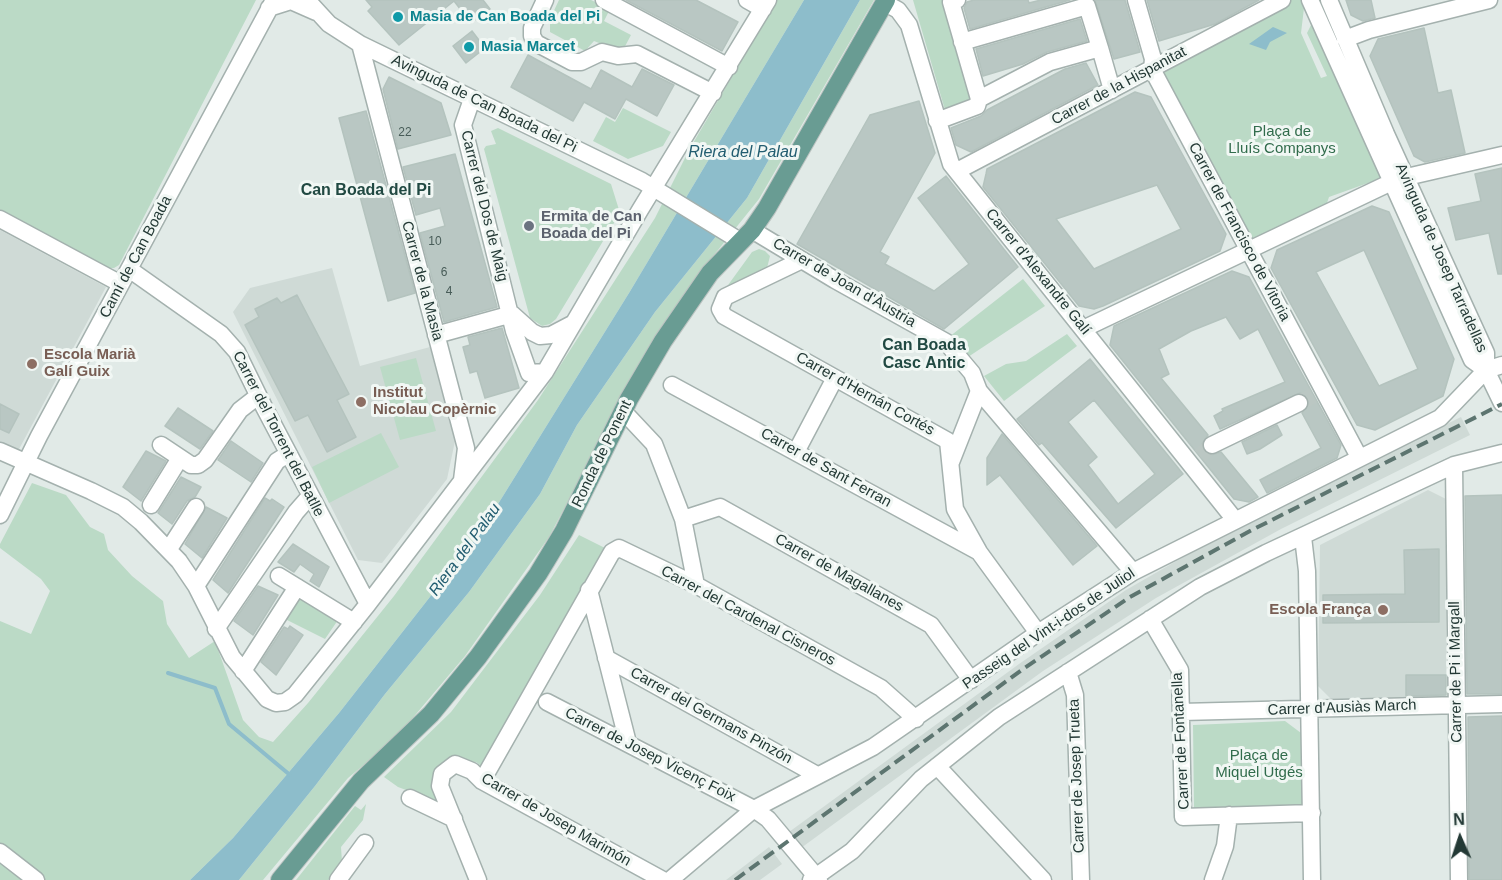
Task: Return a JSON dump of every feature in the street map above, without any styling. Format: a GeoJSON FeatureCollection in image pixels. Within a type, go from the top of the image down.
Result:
{"type":"FeatureCollection","features":[{"type":"Feature","properties":{"kind":"main road","name":"Ronda de Ponent"},"geometry":{"type":"LineString","coordinates":[[280,880],[341,802],[432,714],[488,644],[560,538],[623,411],[686,306],[772,201],[885,2]]}},
{"type":"Feature","properties":{"kind":"street"},"geometry":{"type":"LineString","coordinates":[[307,0],[317,7]]}},
{"type":"Feature","properties":{"kind":"street"},"geometry":{"type":"LineString","coordinates":[[545,0],[532,28],[532,36],[536,43],[572,62],[581,62],[602,52],[618,56],[637,54],[713,93]]}},
{"type":"Feature","properties":{"kind":"street"},"geometry":{"type":"LineString","coordinates":[[604,0],[729,67]]}},
{"type":"Feature","properties":{"kind":"street"},"geometry":{"type":"LineString","coordinates":[[0,451],[123,507],[169,549],[196,586],[216,629],[243,671],[267,699],[276,703],[285,702],[295,695],[354,622],[549,366],[572,324],[766,4],[747,0]]}},
{"type":"Feature","properties":{"kind":"street","name":"Carrer de Francisco de Vitoria"},"geometry":{"type":"LineString","coordinates":[[1136,0],[1153,59],[1152,69],[1249,250],[1319,394],[1359,458]]}},
{"type":"Feature","properties":{"kind":"street","name":"Carrer de la Hispanitat"},"geometry":{"type":"LineString","coordinates":[[957,171],[1282,0]]}},
{"type":"Feature","properties":{"kind":"street","name":"Avinguda de Josep Tarradellas"},"geometry":{"type":"LineString","coordinates":[[1310,0],[1494,368],[1502,403]]}},
{"type":"Feature","properties":{"kind":"street","name":"Avinguda de Josep Tarradellas"},"geometry":{"type":"LineString","coordinates":[[1329,0],[1398,179]]}},
{"type":"Feature","properties":{"kind":"street"},"geometry":{"type":"LineString","coordinates":[[1345,39],[1369,30],[1490,0]]}},
{"type":"Feature","properties":{"kind":"street"},"geometry":{"type":"LineString","coordinates":[[272,4],[291,1],[317,7]]}},
{"type":"Feature","properties":{"kind":"street"},"geometry":{"type":"LineString","coordinates":[[938,121],[977,106],[979,99],[962,42],[954,1]]}},
{"type":"Feature","properties":{"kind":"street","name":"Carrer d'Alexandre Galí"},"geometry":{"type":"LineString","coordinates":[[885,2],[898,10],[909,25],[951,164],[1083,329],[1195,459],[1235,520]]}},
{"type":"Feature","properties":{"kind":"street"},"geometry":{"type":"LineString","coordinates":[[962,42],[1086,3],[1112,90]]}},
{"type":"Feature","properties":{"kind":"street","name":"Camí de Can Boada"},"geometry":{"type":"LineString","coordinates":[[0,515],[25,464],[272,4]]}},
{"type":"Feature","properties":{"kind":"street","name":"Avinguda de Can Boada del Pi"},"geometry":{"type":"LineString","coordinates":[[317,7],[329,24],[360,44],[654,188]]}},
{"type":"Feature","properties":{"kind":"street","name":"Carrer de la Masia"},"geometry":{"type":"LineString","coordinates":[[360,44],[466,448],[461,484]]}},
{"type":"Feature","properties":{"kind":"street"},"geometry":{"type":"LineString","coordinates":[[979,99],[1050,62],[1100,48]]}},
{"type":"Feature","properties":{"kind":"street","name":"Carrer del Dos de Maig"},"geometry":{"type":"LineString","coordinates":[[472,99],[463,125],[512,314],[514,331],[525,368],[529,373],[549,366]]}},
{"type":"Feature","properties":{"kind":"street"},"geometry":{"type":"LineString","coordinates":[[1083,329],[1398,179],[1502,155]]}},
{"type":"Feature","properties":{"kind":"street"},"geometry":{"type":"LineString","coordinates":[[654,188],[722,230],[746,235]]}},
{"type":"Feature","properties":{"kind":"street","name":"Carrer del Torrent del Batlle"},"geometry":{"type":"LineString","coordinates":[[0,219],[125,277],[230,343],[237,352],[368,604]]}},
{"type":"Feature","properties":{"kind":"street","name":"Carrer de Joan d'Àustria"},"geometry":{"type":"LineString","coordinates":[[746,235],[802,260],[946,342],[972,373],[979,391],[1133,572]]}},
{"type":"Feature","properties":{"kind":"street","name":"Carrer d'Hernán Cortés"},"geometry":{"type":"LineString","coordinates":[[802,260],[725,297],[720,309],[724,316],[948,441],[955,509],[979,552],[1038,633]]}},
{"type":"Feature","properties":{"kind":"street"},"geometry":{"type":"LineString","coordinates":[[436,334],[512,314],[547,343],[549,366]]}},
{"type":"Feature","properties":{"kind":"street"},"geometry":{"type":"LineString","coordinates":[[540,336],[551,335],[572,324]]}},
{"type":"Feature","properties":{"kind":"street","name":"Passeig del Vint-i-dos de Juliol"},"geometry":{"type":"LineString","coordinates":[[670,880],[754,809],[873,747],[1038,633],[1133,572],[1440,418],[1494,368]]}},
{"type":"Feature","properties":{"kind":"street"},"geometry":{"type":"LineString","coordinates":[[796,452],[835,378]]}},
{"type":"Feature","properties":{"kind":"street","name":"Carrer de Sant Ferran"},"geometry":{"type":"LineString","coordinates":[[672,385],[979,552]]}},
{"type":"Feature","properties":{"kind":"street"},"geometry":{"type":"LineString","coordinates":[[951,463],[979,391]]}},
{"type":"Feature","properties":{"kind":"street"},"geometry":{"type":"LineString","coordinates":[[161,445],[191,465],[198,465],[205,460],[240,410],[258,396]]}},
{"type":"Feature","properties":{"kind":"street"},"geometry":{"type":"LineString","coordinates":[[1212,445],[1299,403]]}},
{"type":"Feature","properties":{"kind":"street"},"geometry":{"type":"LineString","coordinates":[[623,411],[654,444],[683,519],[696,585]]}},
{"type":"Feature","properties":{"kind":"street"},"geometry":{"type":"LineString","coordinates":[[466,448],[476,457],[481,457]]}},
{"type":"Feature","properties":{"kind":"street"},"geometry":{"type":"LineString","coordinates":[[815,879],[852,851],[900,800],[937,766],[999,717],[1200,587],[1266,553],[1454,465],[1502,453]]}},
{"type":"Feature","properties":{"kind":"street"},"geometry":{"type":"LineString","coordinates":[[196,586],[277,461],[288,454]]}},
{"type":"Feature","properties":{"kind":"street"},"geometry":{"type":"LineString","coordinates":[[151,505],[180,458]]}},
{"type":"Feature","properties":{"kind":"street","name":"Carrer de Pi i Margall"},"geometry":{"type":"LineString","coordinates":[[1454,465],[1459,880]]}},
{"type":"Feature","properties":{"kind":"street"},"geometry":{"type":"LineString","coordinates":[[216,629],[296,512],[310,496]]}},
{"type":"Feature","properties":{"kind":"street"},"geometry":{"type":"LineString","coordinates":[[169,549],[196,507]]}},
{"type":"Feature","properties":{"kind":"street","name":"Carrer de Magallanes"},"geometry":{"type":"LineString","coordinates":[[683,519],[720,507],[931,625],[971,680]]}},
{"type":"Feature","properties":{"kind":"street"},"geometry":{"type":"LineString","coordinates":[[1303,537],[1307,571],[1312,880]]}},
{"type":"Feature","properties":{"kind":"street","name":"Carrer del Cardenal Cisneros"},"geometry":{"type":"LineString","coordinates":[[589,591],[612,552],[619,548],[696,585],[881,688],[916,719]]}},
{"type":"Feature","properties":{"kind":"street"},"geometry":{"type":"LineString","coordinates":[[279,576],[354,622]]}},
{"type":"Feature","properties":{"kind":"street"},"geometry":{"type":"LineString","coordinates":[[243,671],[297,587]]}},
{"type":"Feature","properties":{"kind":"street"},"geometry":{"type":"LineString","coordinates":[[589,591],[628,743]]}},
{"type":"Feature","properties":{"kind":"street"},"geometry":{"type":"LineString","coordinates":[[483,781],[589,591]]}},
{"type":"Feature","properties":{"kind":"street","name":"Carrer de Fontanella"},"geometry":{"type":"LineString","coordinates":[[1150,619],[1180,669],[1183,817],[1312,813]]}},
{"type":"Feature","properties":{"kind":"street","name":"Carrer del Germans Pinzón"},"geometry":{"type":"LineString","coordinates":[[606,658],[817,775]]}},
{"type":"Feature","properties":{"kind":"street","name":"Carrer de Josep Trueta"},"geometry":{"type":"LineString","coordinates":[[1068,672],[1075,695],[1081,880]]}},
{"type":"Feature","properties":{"kind":"street","name":"Carrer de Josep Vicenç Foix"},"geometry":{"type":"LineString","coordinates":[[547,702],[754,809],[768,819],[815,879]]}},
{"type":"Feature","properties":{"kind":"street","name":"Carrer d'Ausiàs March"},"geometry":{"type":"LineString","coordinates":[[1181,712],[1502,704]]}},
{"type":"Feature","properties":{"kind":"street","name":"Carrer de Josep Marimón"},"geometry":{"type":"LineString","coordinates":[[454,819],[440,786],[442,774],[454,765],[464,767],[483,781],[663,880]]}},
{"type":"Feature","properties":{"kind":"street"},"geometry":{"type":"LineString","coordinates":[[937,766],[1043,880]]}},
{"type":"Feature","properties":{"kind":"street"},"geometry":{"type":"LineString","coordinates":[[410,798],[454,819],[478,880]]}},
{"type":"Feature","properties":{"kind":"street"},"geometry":{"type":"LineString","coordinates":[[1213,880],[1225,846],[1229,815]]}},
{"type":"Feature","properties":{"kind":"street"},"geometry":{"type":"LineString","coordinates":[[338,880],[365,843]]}},
{"type":"Feature","properties":{"kind":"street"},"geometry":{"type":"LineString","coordinates":[[0,852],[36,880]]}},
{"type":"Feature","properties":{"kind":"shaded area","name":"Escola Marià Galí Guix"},"geometry":{"type":"Polygon","coordinates":[[[0,230],[106,287],[18,451],[0,442],[0,230]]]}},
{"type":"Feature","properties":{"kind":"shaded area","name":"Institut Nicolau Copèrnic"},"geometry":{"type":"Polygon","coordinates":[[[332,268],[360,366],[430,347],[455,441],[447,479],[382,563],[358,560],[233,312],[250,288],[332,268]]]}},
{"type":"Feature","properties":{"kind":"shaded area"},"geometry":{"type":"Polygon","coordinates":[[[1461,417],[1470,435],[1281,529],[1156,598],[1043,671],[801,848],[789,832],[1019,664],[1126,590],[1213,540],[1461,417]]]}},
{"type":"Feature","properties":{"kind":"shaded area","name":"Escola França"},"geometry":{"type":"Polygon","coordinates":[[[1428,490],[1446,499],[1446,696],[1333,701],[1318,686],[1320,545],[1428,490]]]}},
{"type":"Feature","properties":{"kind":"shaded area"},"geometry":{"type":"Polygon","coordinates":[[[769,847],[782,864],[760,880],[726,880],[769,847]]]}},
{"type":"Feature","properties":{"kind":"green space"},"geometry":{"type":"Polygon","coordinates":[[[0,0],[256,0],[119,265],[114,268],[108,268],[0,210],[0,0]]]}},
{"type":"Feature","properties":{"kind":"green space"},"geometry":{"type":"Polygon","coordinates":[[[559,0],[591,0],[610,9],[604,21],[631,35],[622,52],[594,41],[585,51],[550,32],[550,19],[559,0]]]}},
{"type":"Feature","properties":{"kind":"green space"},"geometry":{"type":"Polygon","coordinates":[[[777,0],[804,0],[629,293],[480,533],[339,713],[233,838],[190,880],[0,880],[0,621],[31,634],[50,591],[41,579],[0,548],[0,544],[32,483],[66,495],[90,527],[104,534],[108,550],[132,576],[163,601],[167,624],[189,658],[215,641],[243,720],[259,737],[273,742],[308,703],[394,596],[538,400],[655,218],[689,150],[777,0]]]}},
{"type":"Feature","properties":{"kind":"green space"},"geometry":{"type":"Polygon","coordinates":[[[860,0],[874,0],[759,199],[714,255],[635,375],[549,537],[465,656],[395,739],[348,778],[263,880],[239,880],[385,694],[469,592],[540,494],[577,425],[655,312],[747,198],[860,0]]]}},
{"type":"Feature","properties":{"kind":"green space"},"geometry":{"type":"Polygon","coordinates":[[[913,0],[945,0],[973,101],[945,110],[913,0]]]}},
{"type":"Feature","properties":{"kind":"green space","name":"Plaça de Lluís Companys"},"geometry":{"type":"Polygon","coordinates":[[[1289,0],[1301,0],[1304,8],[1301,33],[1321,78],[1327,76],[1307,33],[1312,23],[1382,178],[1329,197],[1326,206],[1251,242],[1160,71],[1289,0]]]}},
{"type":"Feature","properties":{"kind":"green space"},"geometry":{"type":"Polygon","coordinates":[[[623,108],[671,132],[663,146],[628,159],[593,141],[606,117],[615,122],[623,108]]]}},
{"type":"Feature","properties":{"kind":"green space"},"geometry":{"type":"Polygon","coordinates":[[[498,128],[611,184],[620,213],[556,319],[542,326],[530,318],[484,149],[486,146],[496,144],[491,131],[498,128]]]}},
{"type":"Feature","properties":{"kind":"green space"},"geometry":{"type":"Polygon","coordinates":[[[759,249],[770,256],[767,268],[723,292],[752,252],[759,249]]]}},
{"type":"Feature","properties":{"kind":"green space"},"geometry":{"type":"Polygon","coordinates":[[[1023,279],[1045,306],[968,357],[949,337],[1023,279]]]}},
{"type":"Feature","properties":{"kind":"green space"},"geometry":{"type":"Polygon","coordinates":[[[1067,334],[1077,346],[1004,401],[984,376],[1006,364],[1026,361],[1067,334]]]}},
{"type":"Feature","properties":{"kind":"green space"},"geometry":{"type":"Polygon","coordinates":[[[416,358],[436,431],[400,440],[380,367],[416,358]]]}},
{"type":"Feature","properties":{"kind":"green space"},"geometry":{"type":"Polygon","coordinates":[[[381,433],[399,467],[329,503],[312,467],[381,433]]]}},
{"type":"Feature","properties":{"kind":"green space"},"geometry":{"type":"Polygon","coordinates":[[[579,535],[607,549],[485,769],[476,762],[451,760],[441,803],[398,787],[384,777],[451,712],[540,595],[579,535]]]}},
{"type":"Feature","properties":{"kind":"green space"},"geometry":{"type":"Polygon","coordinates":[[[299,595],[338,620],[325,639],[285,619],[299,595]]]}},
{"type":"Feature","properties":{"kind":"green space","name":"Plaça de Miquel Utgés"},"geometry":{"type":"Polygon","coordinates":[[[1285,721],[1301,733],[1304,805],[1194,809],[1193,725],[1285,721]]]}},
{"type":"Feature","properties":{"kind":"green space"},"geometry":{"type":"Polygon","coordinates":[[[366,804],[363,820],[341,847],[342,862],[328,880],[296,880],[355,806],[361,810],[366,804]]]}},
{"type":"Feature","properties":{"kind":"water","name":"Riera del Palau"},"geometry":{"type":"Polygon","coordinates":[[[804,0],[860,0],[747,198],[655,312],[577,425],[540,494],[469,592],[385,694],[239,880],[190,880],[233,838],[339,713],[480,533],[629,293],[804,0]]]}},
{"type":"Feature","properties":{"kind":"water"},"geometry":{"type":"Polygon","coordinates":[[[1273,27],[1287,33],[1270,42],[1266,50],[1249,44],[1273,27]]]}},
{"type":"Feature","properties":{"kind":"building"},"geometry":{"type":"Polygon","coordinates":[[[366,0],[483,0],[490,9],[471,23],[454,1],[399,45],[368,11],[372,7],[366,0]]]}},
{"type":"Feature","properties":{"kind":"building"},"geometry":{"type":"Polygon","coordinates":[[[626,0],[696,0],[738,22],[722,51],[626,0]]]}},
{"type":"Feature","properties":{"kind":"building"},"geometry":{"type":"Polygon","coordinates":[[[1028,0],[1029,3],[1041,0],[1070,0],[970,29],[964,8],[967,2],[1028,0]]]}},
{"type":"Feature","properties":{"kind":"building"},"geometry":{"type":"Polygon","coordinates":[[[1095,0],[1125,0],[1140,52],[1114,59],[1095,0]]]}},
{"type":"Feature","properties":{"kind":"building"},"geometry":{"type":"Polygon","coordinates":[[[1147,0],[1259,0],[1215,24],[1159,41],[1147,0]]]}},
{"type":"Feature","properties":{"kind":"building"},"geometry":{"type":"Polygon","coordinates":[[[1346,0],[1371,0],[1375,18],[1363,21],[1351,15],[1346,0]]]}},
{"type":"Feature","properties":{"kind":"building"},"geometry":{"type":"Polygon","coordinates":[[[1080,19],[1087,41],[1047,52],[1023,64],[983,76],[976,49],[1080,19]]]}},
{"type":"Feature","properties":{"kind":"building"},"geometry":{"type":"Polygon","coordinates":[[[1424,28],[1438,93],[1451,90],[1465,153],[1425,162],[1414,156],[1370,56],[1378,39],[1424,28]]]}},
{"type":"Feature","properties":{"kind":"building","name":"Masia Marcet"},"geometry":{"type":"Polygon","coordinates":[[[472,31],[485,48],[466,63],[453,46],[472,31]]]}},
{"type":"Feature","properties":{"kind":"building"},"geometry":{"type":"Polygon","coordinates":[[[528,55],[591,89],[601,70],[632,87],[642,69],[674,85],[657,116],[626,99],[615,119],[584,102],[573,121],[511,87],[528,55]]]}},
{"type":"Feature","properties":{"kind":"building"},"geometry":{"type":"Polygon","coordinates":[[[1086,63],[1098,85],[971,152],[956,145],[951,128],[981,116],[987,110],[1065,69],[1086,63]]]}},
{"type":"Feature","properties":{"kind":"building"},"geometry":{"type":"Polygon","coordinates":[[[389,77],[441,103],[451,135],[398,149],[383,89],[389,77]]]}},
{"type":"Feature","properties":{"kind":"building"},"geometry":{"type":"Polygon","coordinates":[[[1135,92],[1151,97],[1226,234],[1220,251],[1103,306],[1094,309],[1079,306],[983,187],[987,169],[1135,92]],[[1157,185],[1056,219],[1094,269],[1181,229],[1157,185]]]}},
{"type":"Feature","properties":{"kind":"building"},"geometry":{"type":"Polygon","coordinates":[[[919,101],[935,153],[880,252],[889,257],[885,264],[934,291],[969,264],[918,198],[946,176],[1018,267],[944,329],[797,244],[870,115],[919,101]]]}},
{"type":"Feature","properties":{"kind":"building"},"geometry":{"type":"Polygon","coordinates":[[[366,111],[415,293],[388,301],[339,118],[366,111]]]}},
{"type":"Feature","properties":{"kind":"building"},"geometry":{"type":"Polygon","coordinates":[[[455,154],[497,307],[444,322],[420,233],[445,226],[440,208],[416,215],[403,167],[455,154]]]}},
{"type":"Feature","properties":{"kind":"building"},"geometry":{"type":"Polygon","coordinates":[[[1502,168],[1502,274],[1498,274],[1489,233],[1456,240],[1448,208],[1481,201],[1475,174],[1502,168]]]}},
{"type":"Feature","properties":{"kind":"building"},"geometry":{"type":"Polygon","coordinates":[[[1372,206],[1389,212],[1454,359],[1443,396],[1375,430],[1357,425],[1271,268],[1277,250],[1372,206]],[[1364,250],[1316,272],[1379,386],[1418,369],[1364,250]]]}},
{"type":"Feature","properties":{"kind":"building"},"geometry":{"type":"Polygon","coordinates":[[[1232,271],[1249,277],[1341,445],[1337,458],[1267,493],[1260,480],[1321,448],[1302,413],[1309,403],[1305,395],[1300,393],[1220,429],[1214,416],[1223,411],[1222,409],[1285,382],[1258,329],[1240,339],[1226,317],[1191,331],[1159,349],[1169,374],[1161,378],[1208,435],[1202,444],[1203,450],[1211,455],[1221,452],[1258,497],[1249,502],[1234,499],[1110,345],[1114,326],[1232,271]]]}},
{"type":"Feature","properties":{"kind":"building"},"geometry":{"type":"Polygon","coordinates":[[[297,295],[349,394],[337,400],[356,437],[327,452],[308,415],[295,421],[245,325],[259,317],[255,309],[277,298],[281,303],[297,295]]]}},
{"type":"Feature","properties":{"kind":"building"},"geometry":{"type":"Polygon","coordinates":[[[502,328],[519,388],[485,398],[477,371],[470,373],[463,347],[470,345],[468,337],[502,328]]]}},
{"type":"Feature","properties":{"kind":"building"},"geometry":{"type":"Polygon","coordinates":[[[1090,359],[1183,474],[1116,528],[1042,443],[1039,445],[1017,419],[1090,359]],[[1094,400],[1068,422],[1097,457],[1088,465],[1118,504],[1155,474],[1094,400]]]}},
{"type":"Feature","properties":{"kind":"building"},"geometry":{"type":"Polygon","coordinates":[[[0,404],[19,414],[9,433],[0,429],[0,404]]]}},
{"type":"Feature","properties":{"kind":"building"},"geometry":{"type":"Polygon","coordinates":[[[178,408],[213,431],[200,449],[165,426],[178,408]]]}},
{"type":"Feature","properties":{"kind":"building"},"geometry":{"type":"Polygon","coordinates":[[[1277,425],[1282,435],[1260,449],[1247,454],[1242,442],[1277,425]]]}},
{"type":"Feature","properties":{"kind":"building"},"geometry":{"type":"Polygon","coordinates":[[[1002,434],[1097,546],[1073,565],[1000,475],[987,485],[987,458],[1002,434]]]}},
{"type":"Feature","properties":{"kind":"building"},"geometry":{"type":"Polygon","coordinates":[[[231,441],[263,463],[251,482],[218,460],[231,441]]]}},
{"type":"Feature","properties":{"kind":"building"},"geometry":{"type":"Polygon","coordinates":[[[146,451],[166,461],[141,501],[123,487],[146,451]]]}},
{"type":"Feature","properties":{"kind":"building"},"geometry":{"type":"Polygon","coordinates":[[[181,477],[201,487],[195,497],[187,501],[172,524],[158,513],[181,477]]]}},
{"type":"Feature","properties":{"kind":"building"},"geometry":{"type":"Polygon","coordinates":[[[1502,495],[1502,694],[1467,694],[1465,496],[1502,495]]]}},
{"type":"Feature","properties":{"kind":"building"},"geometry":{"type":"Polygon","coordinates":[[[265,498],[270,501],[272,499],[284,507],[228,593],[213,580],[265,498]]]}},
{"type":"Feature","properties":{"kind":"building"},"geometry":{"type":"Polygon","coordinates":[[[206,507],[227,518],[202,558],[185,544],[206,507]]]}},
{"type":"Feature","properties":{"kind":"building"},"geometry":{"type":"Polygon","coordinates":[[[293,544],[329,567],[319,587],[310,581],[314,574],[300,564],[294,572],[278,562],[293,544]]]}},
{"type":"Feature","properties":{"kind":"building"},"geometry":{"type":"Polygon","coordinates":[[[1439,549],[1439,622],[1323,623],[1323,595],[1405,594],[1404,550],[1439,549]]]}},
{"type":"Feature","properties":{"kind":"building"},"geometry":{"type":"Polygon","coordinates":[[[258,586],[278,595],[253,635],[234,621],[258,586]]]}},
{"type":"Feature","properties":{"kind":"building"},"geometry":{"type":"Polygon","coordinates":[[[290,626],[303,635],[276,675],[261,662],[284,627],[288,629],[290,626]]]}},
{"type":"Feature","properties":{"kind":"building"},"geometry":{"type":"Polygon","coordinates":[[[1406,675],[1446,675],[1446,695],[1406,696],[1406,675]]]}},
{"type":"Feature","properties":{"kind":"building"},"geometry":{"type":"Polygon","coordinates":[[[1502,716],[1502,880],[1469,880],[1468,717],[1502,716]]]}},
{"type":"Feature","properties":{"kind":"waterway"},"geometry":{"type":"LineString","coordinates":[[168,673],[215,688],[229,724],[290,775]]}},
{"type":"Feature","properties":{"kind":"tunnel"},"geometry":{"type":"LineString","coordinates":[[1299,403],[1314,395]]}},
{"type":"Feature","properties":{"kind":"tunnel"},"geometry":{"type":"LineString","coordinates":[[1200,456],[1212,445]]}},
{"type":"Feature","properties":{"kind":"railway"},"geometry":{"type":"LineString","coordinates":[[735,880],[1023,669],[1130,597],[1250,531],[1502,404]]}},
{"type":"Feature","properties":{"kind":"place","name":"Masia de Can Boada del Pi"},"geometry":{"type":"Point","coordinates":[398,17]}},
{"type":"Feature","properties":{"kind":"place","name":"Masia Marcet"},"geometry":{"type":"Point","coordinates":[469,47]}},
{"type":"Feature","properties":{"kind":"place","name":"Ermita de Can Boada del Pi"},"geometry":{"type":"Point","coordinates":[529,226]}},
{"type":"Feature","properties":{"kind":"place","name":"Escola Marià Galí Guix"},"geometry":{"type":"Point","coordinates":[32,364]}},
{"type":"Feature","properties":{"kind":"place","name":"Institut Nicolau Copèrnic"},"geometry":{"type":"Point","coordinates":[361,402]}},
{"type":"Feature","properties":{"kind":"place","name":"Escola França"},"geometry":{"type":"Point","coordinates":[1383,610]}},
{"type":"Feature","properties":{"kind":"district","name":"Can Boada del Pi"},"geometry":{"type":"Point","coordinates":[366,191]}},
{"type":"Feature","properties":{"kind":"district","name":"Can Boada Casc Antic"},"geometry":{"type":"Point","coordinates":[924,355]}}]}
